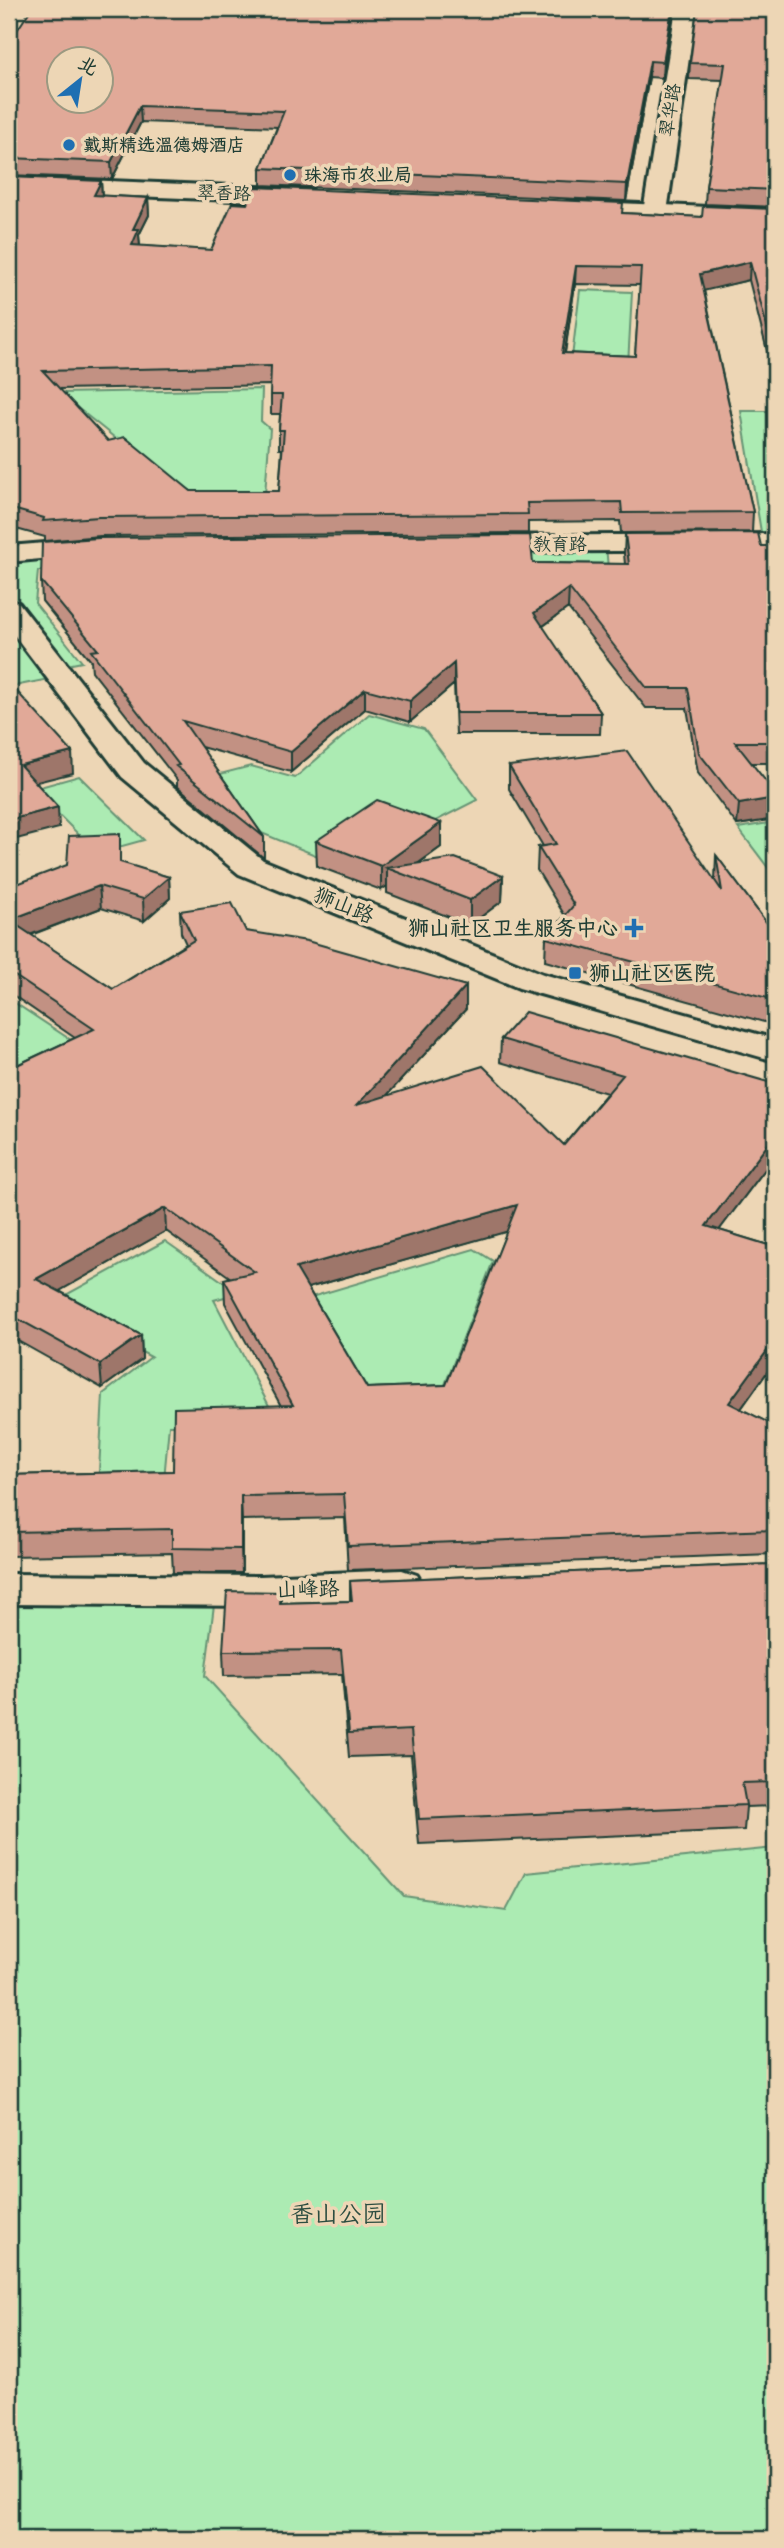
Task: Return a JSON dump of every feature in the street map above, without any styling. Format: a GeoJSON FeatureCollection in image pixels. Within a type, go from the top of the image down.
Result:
{"type":"FeatureCollection","features":[{"type":"Feature","properties":{"kind":"street"},"geometry":{"type":"LineString","coordinates":[[9,41],[29,9]]}},
{"type":"Feature","properties":{"kind":"street","name":"翠华路"},"geometry":{"type":"LineString","coordinates":[[655,212],[686,9]]}},
{"type":"Feature","properties":{"kind":"street","name":"翠香路"},"geometry":{"type":"LineString","coordinates":[[9,184],[322,197]]}},
{"type":"Feature","properties":{"kind":"street"},"geometry":{"type":"LineString","coordinates":[[554,207],[775,217]]}},
{"type":"Feature","properties":{"kind":"street","name":"教育路"},"geometry":{"type":"LineString","coordinates":[[456,545],[775,542]]}},
{"type":"Feature","properties":{"kind":"street"},"geometry":{"type":"LineString","coordinates":[[9,554],[114,547]]}},
{"type":"Feature","properties":{"kind":"street","name":"狮山路"},"geometry":{"type":"LineString","coordinates":[[9,609],[133,770],[251,867],[531,981],[775,1050]]}},
{"type":"Feature","properties":{"kind":"street","name":"山峰路"},"geometry":{"type":"LineString","coordinates":[[9,1589],[261,1591],[439,1584]]}},
{"type":"Feature","properties":{"kind":"green space"},"geometry":{"type":"Polygon","coordinates":[[[580,290],[632,292],[628,365],[571,366],[580,290]]]}},
{"type":"Feature","properties":{"kind":"green space"},"geometry":{"type":"Polygon","coordinates":[[[262,389],[261,421],[270,429],[264,507],[201,507],[59,393],[262,389]]]}},
{"type":"Feature","properties":{"kind":"green space"},"geometry":{"type":"Polygon","coordinates":[[[741,411],[775,411],[775,538],[762,538],[741,411]]]}},
{"type":"Feature","properties":{"kind":"green space"},"geometry":{"type":"Polygon","coordinates":[[[606,546],[609,579],[466,570],[38,571],[35,603],[82,662],[62,666],[9,600],[9,557],[98,550],[606,546]]]}},
{"type":"Feature","properties":{"kind":"green space"},"geometry":{"type":"Polygon","coordinates":[[[9,620],[54,678],[9,687],[9,620]]]}},
{"type":"Feature","properties":{"kind":"green space"},"geometry":{"type":"Polygon","coordinates":[[[369,714],[424,729],[477,800],[412,833],[320,857],[254,830],[216,775],[251,766],[295,778],[369,714]]]}},
{"type":"Feature","properties":{"kind":"green space"},"geometry":{"type":"Polygon","coordinates":[[[79,776],[144,840],[97,853],[33,789],[79,776]]]}},
{"type":"Feature","properties":{"kind":"green space"},"geometry":{"type":"Polygon","coordinates":[[[775,822],[775,877],[738,828],[775,822]]]}},
{"type":"Feature","properties":{"kind":"green space"},"geometry":{"type":"Polygon","coordinates":[[[9,999],[216,1136],[9,1076],[9,999]]]}},
{"type":"Feature","properties":{"kind":"green space"},"geometry":{"type":"Polygon","coordinates":[[[165,1241],[239,1293],[214,1300],[277,1421],[169,1425],[163,1490],[98,1491],[103,1394],[151,1357],[51,1303],[165,1241]]]}},
{"type":"Feature","properties":{"kind":"green space"},"geometry":{"type":"Polygon","coordinates":[[[474,1249],[493,1261],[439,1400],[375,1404],[311,1297],[474,1249]]]}},
{"type":"Feature","properties":{"kind":"green space","name":"香山公园"},"geometry":{"type":"Polygon","coordinates":[[[215,1597],[205,1676],[404,1896],[506,1911],[526,1873],[775,1848],[775,2539],[9,2539],[9,1598],[215,1597]]]}},
{"type":"Feature","properties":{"kind":"building"},"geometry":{"type":"Polygon","coordinates":[[[31,9],[672,9],[663,62],[650,61],[627,184],[261,168],[284,111],[140,106],[111,162],[9,158],[9,34],[16,32],[31,9]]]}},
{"type":"Feature","properties":{"kind":"building"},"geometry":{"type":"Polygon","coordinates":[[[697,9],[775,9],[775,190],[706,187],[725,64],[690,63],[697,9]]]}},
{"type":"Feature","properties":{"kind":"building"},"geometry":{"type":"Polygon","coordinates":[[[9,177],[101,181],[94,195],[148,198],[133,229],[139,229],[132,245],[211,250],[232,203],[247,204],[254,187],[623,203],[622,213],[702,217],[703,206],[775,209],[775,358],[750,262],[700,274],[753,512],[622,513],[621,502],[527,503],[528,514],[99,517],[43,521],[44,518],[9,508],[9,177]],[[576,266],[562,353],[635,356],[641,267],[576,266]],[[271,366],[43,371],[108,441],[125,437],[191,491],[279,491],[284,430],[279,430],[282,395],[270,395],[271,366]]]}},
{"type":"Feature","properties":{"kind":"building"},"geometry":{"type":"Polygon","coordinates":[[[758,533],[761,546],[775,546],[775,742],[735,742],[775,793],[775,798],[739,804],[699,753],[688,688],[647,688],[569,588],[534,613],[601,713],[456,713],[454,663],[410,701],[365,689],[291,752],[183,721],[264,837],[176,766],[179,765],[91,651],[98,650],[41,581],[42,542],[99,538],[530,535],[533,563],[629,564],[625,534],[758,533]]]}},
{"type":"Feature","properties":{"kind":"building"},"geometry":{"type":"Polygon","coordinates":[[[9,686],[12,686],[72,752],[20,765],[58,807],[9,820],[9,686]]]}},
{"type":"Feature","properties":{"kind":"building"},"geometry":{"type":"Polygon","coordinates":[[[627,751],[722,891],[716,855],[775,934],[775,1000],[546,938],[574,905],[538,847],[556,844],[509,766],[627,751]]]}},
{"type":"Feature","properties":{"kind":"building"},"geometry":{"type":"Polygon","coordinates":[[[377,800],[441,823],[381,866],[316,841],[377,800]]]}},
{"type":"Feature","properties":{"kind":"building"},"geometry":{"type":"Polygon","coordinates":[[[120,834],[120,862],[169,877],[143,899],[99,886],[9,920],[9,887],[67,865],[69,836],[120,834]]]}},
{"type":"Feature","properties":{"kind":"building"},"geometry":{"type":"Polygon","coordinates":[[[455,858],[503,876],[470,900],[387,868],[455,858]]]}},
{"type":"Feature","properties":{"kind":"building"},"geometry":{"type":"Polygon","coordinates":[[[232,903],[246,931],[307,941],[466,986],[357,1105],[483,1066],[564,1145],[623,1075],[501,1039],[525,1012],[775,1084],[775,1135],[706,1226],[775,1247],[775,1340],[729,1403],[775,1426],[775,1530],[348,1546],[344,1494],[241,1496],[241,1549],[172,1548],[172,1529],[9,1532],[9,1475],[173,1471],[174,1408],[293,1405],[224,1279],[255,1272],[165,1208],[36,1279],[141,1335],[100,1364],[9,1314],[9,1060],[17,1065],[94,1029],[9,972],[9,920],[113,989],[194,940],[180,911],[232,903]],[[517,1205],[296,1268],[367,1388],[446,1385],[517,1205]]]}},
{"type":"Feature","properties":{"kind":"building"},"geometry":{"type":"Polygon","coordinates":[[[775,1564],[775,1782],[742,1783],[746,1805],[419,1819],[411,1730],[349,1733],[341,1650],[223,1651],[227,1591],[281,1592],[280,1603],[352,1601],[350,1581],[775,1564]]]}},
{"type":"Feature","properties":{"kind":"place","name":"戴斯精选温德姆酒店"},"geometry":{"type":"Point","coordinates":[69,145]}},
{"type":"Feature","properties":{"kind":"place","name":"珠海市农业局"},"geometry":{"type":"Point","coordinates":[290,175]}},
{"type":"Feature","properties":{"kind":"place","name":"狮山社区卫生服务中心"},"geometry":{"type":"Point","coordinates":[634,928]}},
{"type":"Feature","properties":{"kind":"place","name":"狮山社区医院"},"geometry":{"type":"Point","coordinates":[575,973]}}]}
